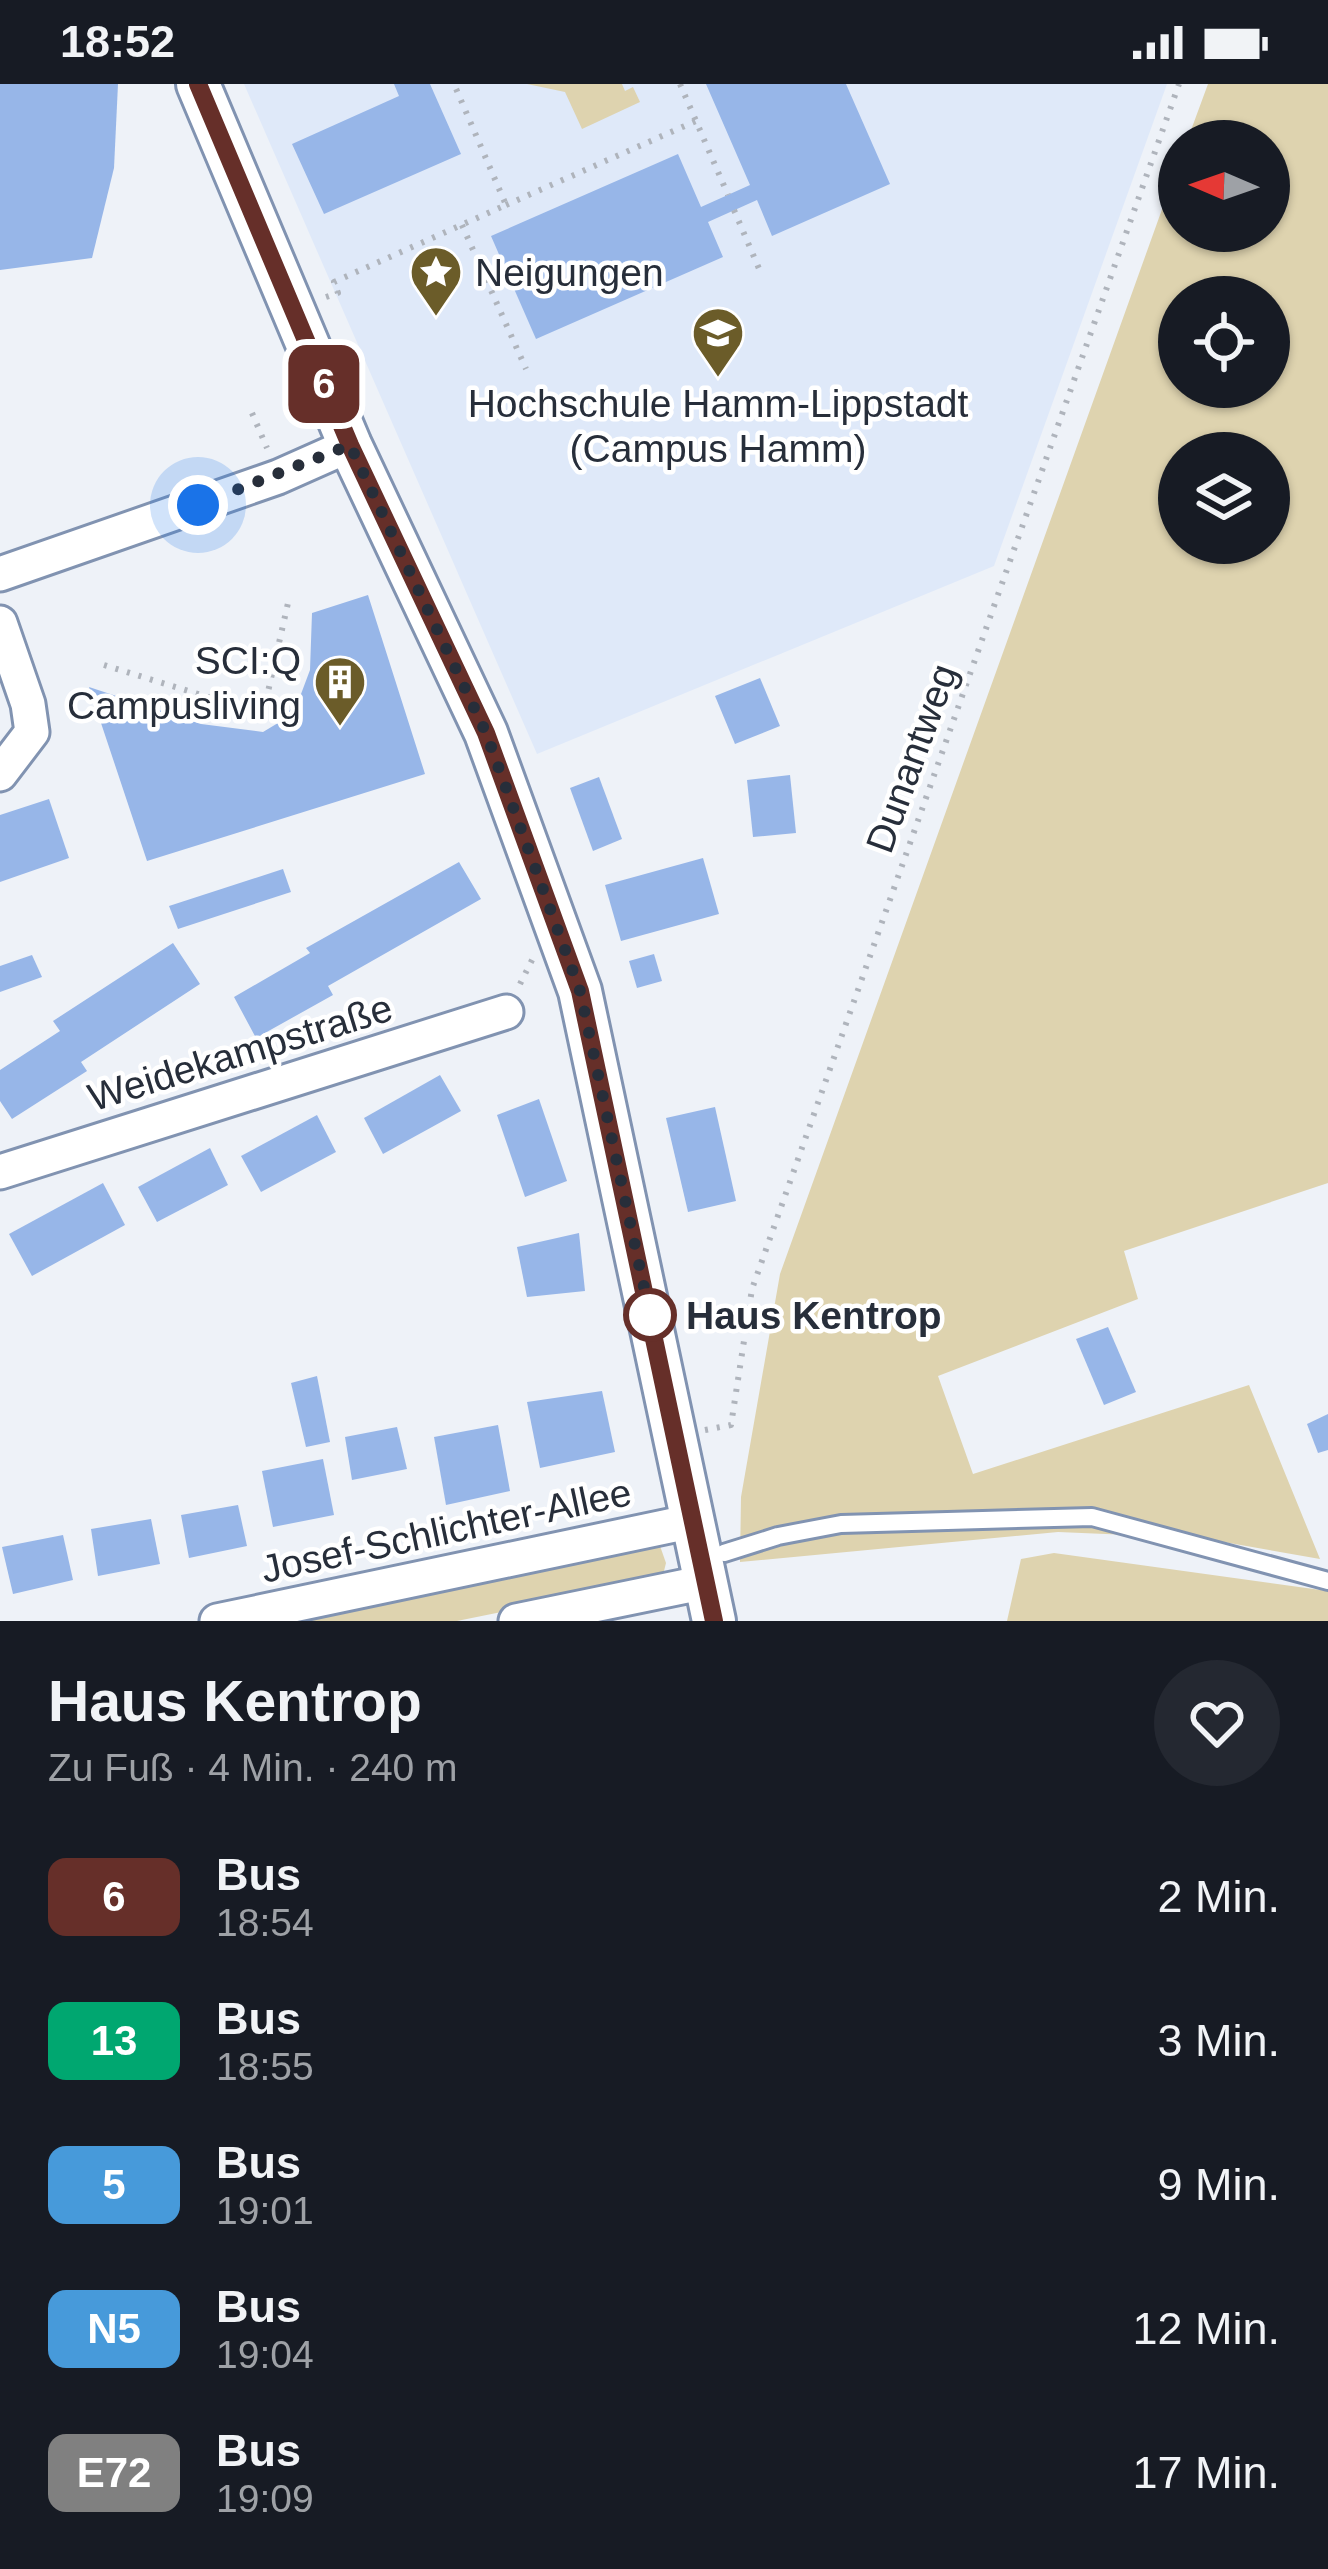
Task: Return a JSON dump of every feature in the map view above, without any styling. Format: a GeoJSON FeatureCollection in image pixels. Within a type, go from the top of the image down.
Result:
{"type":"FeatureCollection","features":[{"type":"Feature","properties":{"kind":"street"},"geometry":{"type":"LineString","coordinates":[[198,84],[350,445],[486,733],[580,991],[708,1567],[516,1621]]}},
{"type":"Feature","properties":{"kind":"street"},"geometry":{"type":"LineString","coordinates":[[0,574],[278,477],[350,445]]}},
{"type":"Feature","properties":{"kind":"street"},"geometry":{"type":"LineString","coordinates":[[0,623],[32,733],[0,774]]}},
{"type":"Feature","properties":{"kind":"street","name":"Weidekampstraße"},"geometry":{"type":"LineString","coordinates":[[0,1172],[506,1012]]}},
{"type":"Feature","properties":{"kind":"street","name":"Josef-Schlichter-Allee"},"geometry":{"type":"LineString","coordinates":[[228,1620],[708,1567]]}},
{"type":"Feature","properties":{"kind":"lane"},"geometry":{"type":"LineString","coordinates":[[708,1567],[778,1536],[841,1524],[1092,1517],[1328,1581]]}},
{"type":"Feature","properties":{"kind":"path"},"geometry":{"type":"LineString","coordinates":[[454,84],[506,205]]}},
{"type":"Feature","properties":{"kind":"path"},"geometry":{"type":"LineString","coordinates":[[680,84],[728,195]]}},
{"type":"Feature","properties":{"kind":"path","name":"Dunantweg"},"geometry":{"type":"LineString","coordinates":[[698,1432],[731,1425],[752,1288],[1179,84]]}},
{"type":"Feature","properties":{"kind":"path"},"geometry":{"type":"LineString","coordinates":[[325,298],[338,293],[334,282],[696,121]]}},
{"type":"Feature","properties":{"kind":"path"},"geometry":{"type":"LineString","coordinates":[[734,210],[760,271]]}},
{"type":"Feature","properties":{"kind":"path"},"geometry":{"type":"LineString","coordinates":[[462,224],[526,369]]}},
{"type":"Feature","properties":{"kind":"path"},"geometry":{"type":"LineString","coordinates":[[252,413],[278,477]]}},
{"type":"Feature","properties":{"kind":"path"},"geometry":{"type":"LineString","coordinates":[[104,664],[262,714],[288,603]]}},
{"type":"Feature","properties":{"kind":"path"},"geometry":{"type":"LineString","coordinates":[[534,955],[541,976]]}},
{"type":"Feature","properties":{"kind":"shaded area","name":"Hochschule Hamm-Lippstadt (Campus Hamm)"},"geometry":{"type":"Polygon","coordinates":[[[244,84],[1167,84],[994,566],[537,754],[244,84]]]}},
{"type":"Feature","properties":{"kind":"shaded area"},"geometry":{"type":"Polygon","coordinates":[[[527,84],[622,84],[625,91],[633,87],[640,102],[582,129],[565,92],[527,84]]]}},
{"type":"Feature","properties":{"kind":"shaded area"},"geometry":{"type":"Polygon","coordinates":[[[1208,84],[1328,84],[1328,1183],[1124,1251],[1138,1299],[938,1376],[973,1474],[1249,1385],[1320,1559],[1201,1538],[1058,1532],[740,1562],[741,1497],[780,1274],[1158,221],[1158,252],[1290,252],[1290,120],[1195,120],[1208,84]]]}},
{"type":"Feature","properties":{"kind":"shaded area"},"geometry":{"type":"Polygon","coordinates":[[[660,1546],[666,1563],[662,1579],[457,1621],[271,1621],[660,1546]]]}},
{"type":"Feature","properties":{"kind":"shaded area"},"geometry":{"type":"Polygon","coordinates":[[[1054,1553],[1328,1591],[1328,1621],[1007,1621],[1021,1559],[1054,1553]]]}},
{"type":"Feature","properties":{"kind":"building"},"geometry":{"type":"Polygon","coordinates":[[[0,84],[118,84],[114,168],[92,258],[0,270],[0,84]]]}},
{"type":"Feature","properties":{"kind":"building"},"geometry":{"type":"Polygon","coordinates":[[[394,84],[430,84],[461,154],[324,214],[292,144],[399,96],[394,84]]]}},
{"type":"Feature","properties":{"kind":"building"},"geometry":{"type":"Polygon","coordinates":[[[706,84],[846,84],[890,184],[772,236],[757,200],[708,222],[723,257],[536,339],[491,236],[678,154],[701,207],[750,185],[706,84]]]}},
{"type":"Feature","properties":{"kind":"building","name":"SCI:Q Campusliving"},"geometry":{"type":"Polygon","coordinates":[[[368,595],[425,774],[147,861],[89,687],[201,724],[263,732],[283,720],[301,694],[310,670],[312,613],[368,595]]]}},
{"type":"Feature","properties":{"kind":"building"},"geometry":{"type":"Polygon","coordinates":[[[760,678],[780,726],[735,744],[715,696],[760,678]]]}},
{"type":"Feature","properties":{"kind":"building"},"geometry":{"type":"Polygon","coordinates":[[[790,775],[796,833],[753,837],[747,780],[790,775]]]}},
{"type":"Feature","properties":{"kind":"building"},"geometry":{"type":"Polygon","coordinates":[[[599,777],[622,839],[593,851],[570,788],[599,777]]]}},
{"type":"Feature","properties":{"kind":"building"},"geometry":{"type":"Polygon","coordinates":[[[49,799],[69,858],[0,882],[0,815],[49,799]]]}},
{"type":"Feature","properties":{"kind":"building"},"geometry":{"type":"Polygon","coordinates":[[[703,858],[719,914],[621,941],[605,885],[703,858]]]}},
{"type":"Feature","properties":{"kind":"building"},"geometry":{"type":"Polygon","coordinates":[[[459,862],[481,899],[328,986],[333,995],[256,1038],[234,997],[310,953],[306,948],[459,862]]]}},
{"type":"Feature","properties":{"kind":"building"},"geometry":{"type":"Polygon","coordinates":[[[283,869],[291,892],[178,929],[169,906],[283,869]]]}},
{"type":"Feature","properties":{"kind":"building"},"geometry":{"type":"Polygon","coordinates":[[[173,943],[200,984],[81,1062],[87,1071],[12,1119],[0,1101],[0,1070],[60,1031],[53,1021],[173,943]]]}},
{"type":"Feature","properties":{"kind":"building"},"geometry":{"type":"Polygon","coordinates":[[[654,954],[662,981],[637,988],[629,961],[654,954]]]}},
{"type":"Feature","properties":{"kind":"building"},"geometry":{"type":"Polygon","coordinates":[[[32,955],[42,977],[0,992],[0,966],[32,955]]]}},
{"type":"Feature","properties":{"kind":"building"},"geometry":{"type":"Polygon","coordinates":[[[440,1075],[461,1111],[383,1154],[364,1118],[440,1075]]]}},
{"type":"Feature","properties":{"kind":"building"},"geometry":{"type":"Polygon","coordinates":[[[539,1099],[567,1181],[525,1197],[497,1115],[539,1099]]]}},
{"type":"Feature","properties":{"kind":"building"},"geometry":{"type":"Polygon","coordinates":[[[715,1107],[736,1201],[688,1212],[666,1118],[715,1107]]]}},
{"type":"Feature","properties":{"kind":"building"},"geometry":{"type":"Polygon","coordinates":[[[317,1115],[336,1152],[261,1192],[241,1156],[317,1115]]]}},
{"type":"Feature","properties":{"kind":"building"},"geometry":{"type":"Polygon","coordinates":[[[210,1148],[228,1185],[157,1222],[138,1187],[210,1148]]]}},
{"type":"Feature","properties":{"kind":"building"},"geometry":{"type":"Polygon","coordinates":[[[103,1183],[125,1225],[32,1276],[9,1234],[103,1183]]]}},
{"type":"Feature","properties":{"kind":"building"},"geometry":{"type":"Polygon","coordinates":[[[579,1233],[585,1291],[527,1297],[517,1247],[579,1233]]]}},
{"type":"Feature","properties":{"kind":"building"},"geometry":{"type":"Polygon","coordinates":[[[1108,1327],[1136,1392],[1104,1405],[1076,1339],[1108,1327]]]}},
{"type":"Feature","properties":{"kind":"building"},"geometry":{"type":"Polygon","coordinates":[[[317,1376],[330,1442],[306,1447],[291,1383],[317,1376]]]}},
{"type":"Feature","properties":{"kind":"building"},"geometry":{"type":"Polygon","coordinates":[[[602,1391],[615,1452],[540,1468],[527,1402],[602,1391]]]}},
{"type":"Feature","properties":{"kind":"building"},"geometry":{"type":"Polygon","coordinates":[[[1328,1414],[1328,1450],[1318,1453],[1307,1424],[1328,1414]]]}},
{"type":"Feature","properties":{"kind":"building"},"geometry":{"type":"Polygon","coordinates":[[[498,1425],[510,1491],[446,1505],[434,1437],[498,1425]]]}},
{"type":"Feature","properties":{"kind":"building"},"geometry":{"type":"Polygon","coordinates":[[[397,1427],[407,1469],[352,1480],[345,1437],[397,1427]]]}},
{"type":"Feature","properties":{"kind":"building"},"geometry":{"type":"Polygon","coordinates":[[[323,1459],[334,1515],[273,1527],[262,1471],[323,1459]]]}},
{"type":"Feature","properties":{"kind":"building"},"geometry":{"type":"Polygon","coordinates":[[[238,1505],[247,1546],[189,1558],[181,1515],[238,1505]]]}},
{"type":"Feature","properties":{"kind":"building"},"geometry":{"type":"Polygon","coordinates":[[[151,1519],[160,1564],[98,1576],[91,1529],[151,1519]]]}},
{"type":"Feature","properties":{"kind":"building"},"geometry":{"type":"Polygon","coordinates":[[[63,1535],[73,1580],[13,1594],[2,1547],[63,1535]]]}},
{"type":"Feature","properties":{"kind":"bus line","name":"6"},"geometry":{"type":"LineString","coordinates":[[198,84],[350,445],[410,561],[486,733],[580,991],[714,1621]]}},
{"type":"Feature","properties":{"kind":"place","name":"Neigungen"},"geometry":{"type":"Point","coordinates":[436,318]}},
{"type":"Feature","properties":{"kind":"place","name":"Hochschule Hamm-Lippstadt (Campus Hamm)"},"geometry":{"type":"Point","coordinates":[718,379]}},
{"type":"Feature","properties":{"kind":"place","name":"SCI:Q Campusliving"},"geometry":{"type":"Point","coordinates":[340,728]}},
{"type":"Feature","properties":{"kind":"place","name":"Haus Kentrop"},"geometry":{"type":"Point","coordinates":[650,1315]}},
{"type":"Feature","properties":{"kind":"route"},"geometry":{"type":"LineString","coordinates":[[198,505],[350,445],[410,561],[486,733],[580,991],[650,1315]]}}]}
